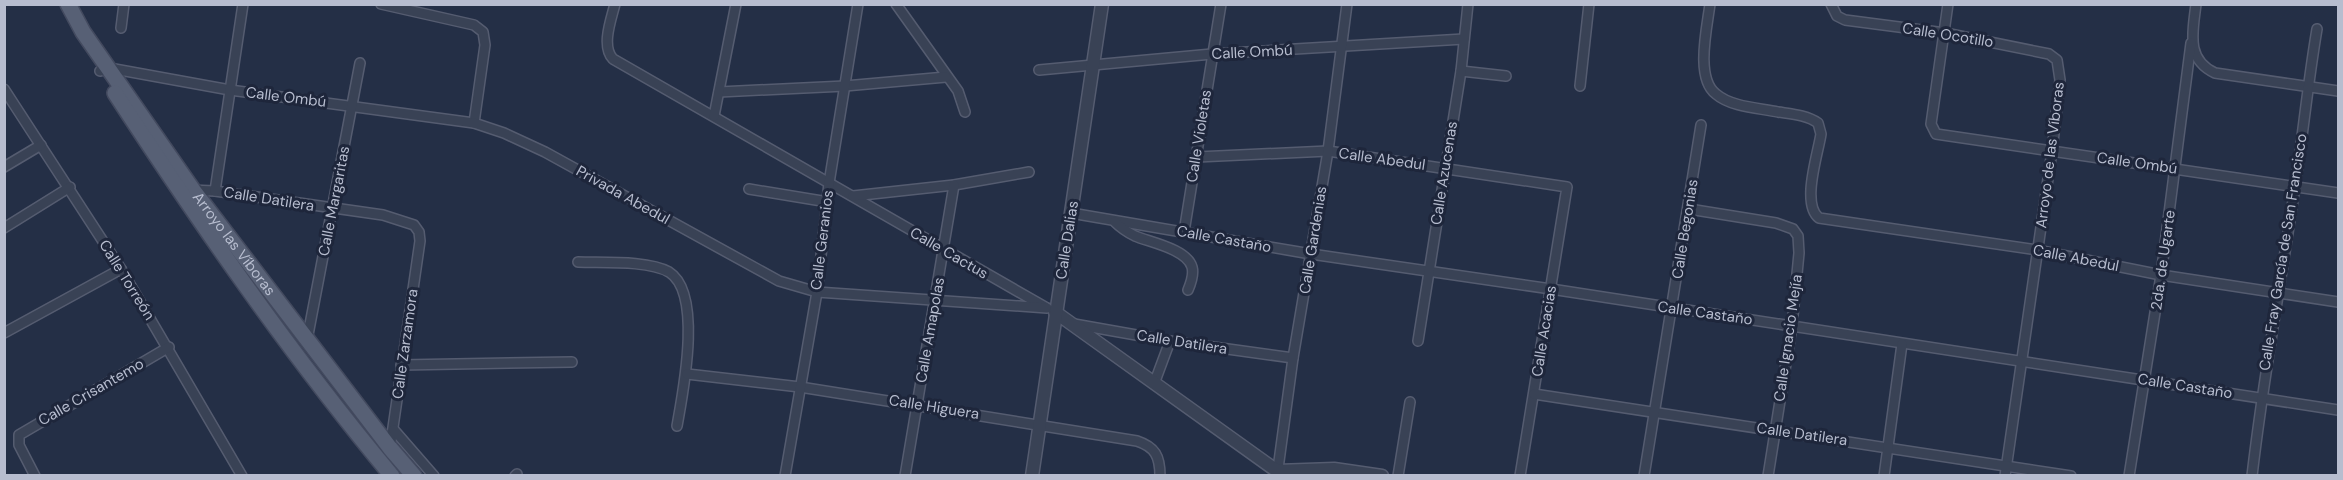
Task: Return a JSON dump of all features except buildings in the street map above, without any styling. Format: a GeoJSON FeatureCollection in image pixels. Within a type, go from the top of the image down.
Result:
{"type":"FeatureCollection","features":[{"type":"Feature","properties":{"kind":"main road","name":"Arroyo las Víboras"},"geometry":{"type":"LineString","coordinates":[[58,4],[193,190],[390,448],[414,476]]}},
{"type":"Feature","properties":{"kind":"main road","name":"Arroyo las Víboras"},"geometry":{"type":"LineString","coordinates":[[68,4],[177,189],[297,358],[392,476]]}},
{"type":"Feature","properties":{"kind":"street"},"geometry":{"type":"LineString","coordinates":[[121,28],[124,4]]}},
{"type":"Feature","properties":{"kind":"street"},"geometry":{"type":"LineString","coordinates":[[214,191],[243,4]]}},
{"type":"Feature","properties":{"kind":"street"},"geometry":{"type":"LineString","coordinates":[[381,4],[474,26],[483,32],[485,45],[474,123]]}},
{"type":"Feature","properties":{"kind":"street","name":"Calle Cactus"},"geometry":{"type":"LineString","coordinates":[[615,4],[607,42],[609,54],[613,59],[1051,310],[1279,474]]}},
{"type":"Feature","properties":{"kind":"street"},"geometry":{"type":"LineString","coordinates":[[714,116],[736,4]]}},
{"type":"Feature","properties":{"kind":"street","name":"Calle Geranios"},"geometry":{"type":"LineString","coordinates":[[785,476],[817,292],[829,183],[858,4]]}},
{"type":"Feature","properties":{"kind":"street"},"geometry":{"type":"LineString","coordinates":[[896,4],[958,91],[965,112]]}},
{"type":"Feature","properties":{"kind":"street","name":"Calle Dalias"},"geometry":{"type":"LineString","coordinates":[[1032,476],[1041,424],[1051,310],[1071,213],[1101,4]]}},
{"type":"Feature","properties":{"kind":"street","name":"Calle Violetas"},"geometry":{"type":"LineString","coordinates":[[1184,232],[1221,4]]}},
{"type":"Feature","properties":{"kind":"street","name":"Calle Gardenias"},"geometry":{"type":"LineString","coordinates":[[1279,474],[1293,358],[1328,151],[1347,4]]}},
{"type":"Feature","properties":{"kind":"street","name":"Calle Azucenas"},"geometry":{"type":"LineString","coordinates":[[1418,341],[1461,71],[1468,4]]}},
{"type":"Feature","properties":{"kind":"street"},"geometry":{"type":"LineString","coordinates":[[1580,86],[1589,4]]}},
{"type":"Feature","properties":{"kind":"street","name":"Calle Abedul"},"geometry":{"type":"LineString","coordinates":[[1710,4],[1704,66],[1705,78],[1716,95],[1739,104],[1815,120],[1818,123],[1821,134],[1810,196],[1814,214],[1825,220],[1918,231],[2037,250],[2161,275],[2338,302]]}},
{"type":"Feature","properties":{"kind":"street","name":"Calle Ocotillo"},"geometry":{"type":"LineString","coordinates":[[1831,4],[1837,16],[1845,20],[1945,33],[2049,54],[2057,60]]}},
{"type":"Feature","properties":{"kind":"street"},"geometry":{"type":"LineString","coordinates":[[1945,33],[1948,4]]}},
{"type":"Feature","properties":{"kind":"street","name":"2da. de Ugarte"},"geometry":{"type":"LineString","coordinates":[[2129,476],[2161,275],[2196,4]]}},
{"type":"Feature","properties":{"kind":"street","name":"Calle Fray García de San Francisco"},"geometry":{"type":"LineString","coordinates":[[2252,476],[2261,397],[2295,187],[2307,86],[2317,29]]}},
{"type":"Feature","properties":{"kind":"street","name":"Calle Ombú"},"geometry":{"type":"LineString","coordinates":[[1945,33],[1931,124],[1936,134],[2338,194]]}},
{"type":"Feature","properties":{"kind":"street","name":"Calle Ombú"},"geometry":{"type":"LineString","coordinates":[[1040,70],[1212,54],[1464,39]]}},
{"type":"Feature","properties":{"kind":"street"},"geometry":{"type":"LineString","coordinates":[[2191,43],[2202,65],[2215,73],[2338,91]]}},
{"type":"Feature","properties":{"kind":"street","name":"Arroyo de las Víboras"},"geometry":{"type":"LineString","coordinates":[[2005,476],[2052,151],[2060,80],[2057,60]]}},
{"type":"Feature","properties":{"kind":"street","name":"Calle Margaritas"},"geometry":{"type":"LineString","coordinates":[[307,340],[360,63]]}},
{"type":"Feature","properties":{"kind":"street","name":"Calle Ombú"},"geometry":{"type":"LineString","coordinates":[[105,70],[230,90],[474,123]]}},
{"type":"Feature","properties":{"kind":"street"},"geometry":{"type":"LineString","coordinates":[[1461,71],[1506,76]]}},
{"type":"Feature","properties":{"kind":"street"},"geometry":{"type":"LineString","coordinates":[[719,92],[845,86],[946,77]]}},
{"type":"Feature","properties":{"kind":"street","name":"Calle Torreón"},"geometry":{"type":"LineString","coordinates":[[4,89],[70,187],[121,269],[242,476]]}},
{"type":"Feature","properties":{"kind":"street","name":"Privada Abedul"},"geometry":{"type":"LineString","coordinates":[[474,123],[504,133],[545,152],[768,276],[817,292]]}},
{"type":"Feature","properties":{"kind":"street","name":"Calle Begonias"},"geometry":{"type":"LineString","coordinates":[[1644,476],[1701,125]]}},
{"type":"Feature","properties":{"kind":"street"},"geometry":{"type":"LineString","coordinates":[[4,167],[41,146]]}},
{"type":"Feature","properties":{"kind":"street","name":"Calle Abedul"},"geometry":{"type":"LineString","coordinates":[[1197,157],[1328,151],[1567,187]]}},
{"type":"Feature","properties":{"kind":"street"},"geometry":{"type":"LineString","coordinates":[[853,196],[954,185],[1029,172]]}},
{"type":"Feature","properties":{"kind":"street","name":"Calle Amapolas"},"geometry":{"type":"LineString","coordinates":[[905,476],[954,185]]}},
{"type":"Feature","properties":{"kind":"street"},"geometry":{"type":"LineString","coordinates":[[4,228],[70,187]]}},
{"type":"Feature","properties":{"kind":"street","name":"Calle Acacias"},"geometry":{"type":"LineString","coordinates":[[1520,476],[1567,187]]}},
{"type":"Feature","properties":{"kind":"street","name":"Calle Datilera"},"geometry":{"type":"LineString","coordinates":[[177,189],[214,191],[383,215],[414,225],[419,232],[420,241]]}},
{"type":"Feature","properties":{"kind":"street"},"geometry":{"type":"LineString","coordinates":[[749,189],[828,202]]}},
{"type":"Feature","properties":{"kind":"street","name":"Calle Ignacio Mejía"},"geometry":{"type":"LineString","coordinates":[[1689,209],[1776,223],[1793,230],[1798,236],[1799,253],[1792,326],[1768,476]]}},
{"type":"Feature","properties":{"kind":"street","name":"Calle Castaño"},"geometry":{"type":"LineString","coordinates":[[1071,213],[1428,273],[1551,289],[2338,410]]}},
{"type":"Feature","properties":{"kind":"street"},"geometry":{"type":"LineString","coordinates":[[1114,221],[1127,231],[1162,245],[1186,259],[1193,272],[1188,290]]}},
{"type":"Feature","properties":{"kind":"street","name":"Calle Zarzamora"},"geometry":{"type":"LineString","coordinates":[[390,448],[420,241]]}},
{"type":"Feature","properties":{"kind":"street"},"geometry":{"type":"LineString","coordinates":[[578,262],[631,264],[655,268],[668,272],[677,279],[686,296],[687,374],[677,426]]}},
{"type":"Feature","properties":{"kind":"street"},"geometry":{"type":"LineString","coordinates":[[4,333],[121,269]]}},
{"type":"Feature","properties":{"kind":"street"},"geometry":{"type":"LineString","coordinates":[[817,292],[1051,310]]}},
{"type":"Feature","properties":{"kind":"street","name":"Calle Datilera"},"geometry":{"type":"LineString","coordinates":[[1070,323],[1170,341],[1293,358]]}},
{"type":"Feature","properties":{"kind":"street"},"geometry":{"type":"LineString","coordinates":[[1154,384],[1170,341]]}},
{"type":"Feature","properties":{"kind":"street"},"geometry":{"type":"LineString","coordinates":[[1884,476],[1902,344]]}},
{"type":"Feature","properties":{"kind":"street","name":"Calle Crisantemo"},"geometry":{"type":"LineString","coordinates":[[35,476],[18,440],[22,432],[169,348]]}},
{"type":"Feature","properties":{"kind":"street"},"geometry":{"type":"LineString","coordinates":[[401,365],[572,362]]}},
{"type":"Feature","properties":{"kind":"street","name":"Calle Higuera"},"geometry":{"type":"LineString","coordinates":[[687,374],[917,404],[1137,441],[1149,445],[1158,457],[1160,474]]}},
{"type":"Feature","properties":{"kind":"street","name":"Calle Datilera"},"geometry":{"type":"LineString","coordinates":[[1534,394],[1888,446],[2071,476]]}},
{"type":"Feature","properties":{"kind":"street"},"geometry":{"type":"LineString","coordinates":[[1398,476],[1410,402]]}},
{"type":"Feature","properties":{"kind":"street"},"geometry":{"type":"LineString","coordinates":[[394,430],[434,476]]}},
{"type":"Feature","properties":{"kind":"street"},"geometry":{"type":"LineString","coordinates":[[1279,474],[1334,469],[1382,476]]}}]}
